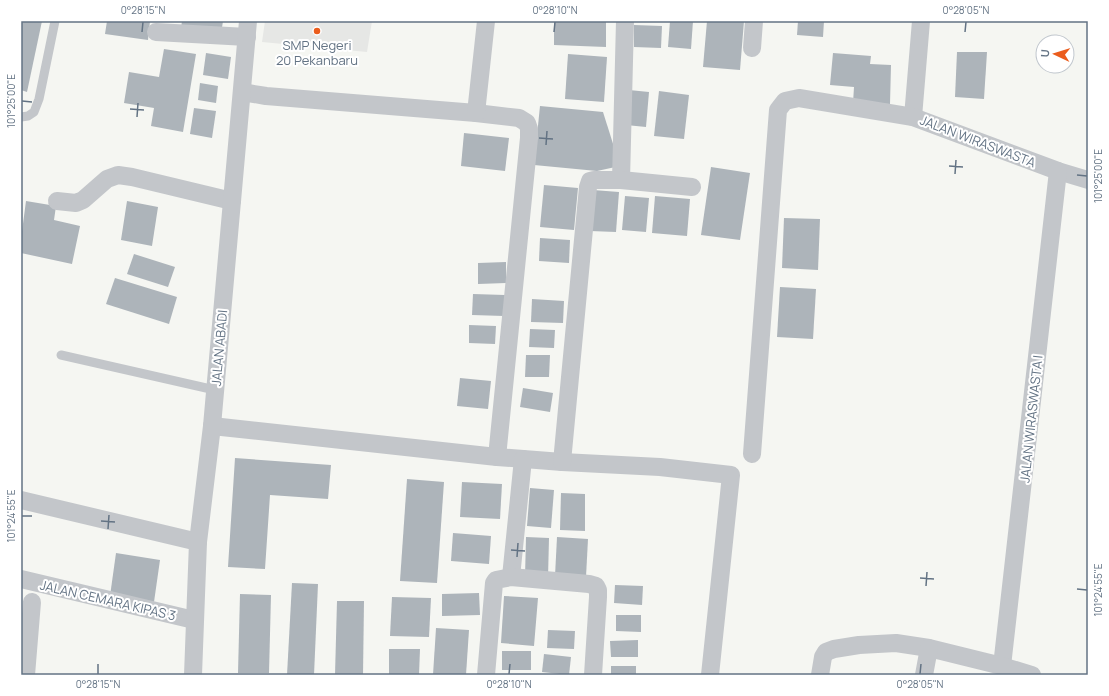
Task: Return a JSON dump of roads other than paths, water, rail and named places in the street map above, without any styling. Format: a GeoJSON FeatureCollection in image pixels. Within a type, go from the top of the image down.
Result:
{"type":"FeatureCollection","features":[{"type":"Feature","properties":{"kind":"street"},"geometry":{"type":"LineString","coordinates":[[476,113],[486,21]]}},
{"type":"Feature","properties":{"kind":"street"},"geometry":{"type":"LineString","coordinates":[[621,180],[625,21]]}},
{"type":"Feature","properties":{"kind":"street"},"geometry":{"type":"LineString","coordinates":[[752,48],[754,21]]}},
{"type":"Feature","properties":{"kind":"street","name":"JALAN WIRASWASTA"},"geometry":{"type":"LineString","coordinates":[[921,21],[913,117],[1058,171],[1088,180]]}},
{"type":"Feature","properties":{"kind":"street"},"geometry":{"type":"LineString","coordinates":[[156,32],[247,29]]}},
{"type":"Feature","properties":{"kind":"street","name":"JALAN ABADI"},"geometry":{"type":"LineString","coordinates":[[193,675],[198,542],[212,426],[247,29]]}},
{"type":"Feature","properties":{"kind":"street"},"geometry":{"type":"LineString","coordinates":[[242,92],[266,96],[476,113],[519,118],[527,123],[529,129],[497,457]]}},
{"type":"Feature","properties":{"kind":"street"},"geometry":{"type":"LineString","coordinates":[[752,454],[778,110],[785,101],[799,98],[913,117]]}},
{"type":"Feature","properties":{"kind":"street","name":"JALAN WIRASWASTA I"},"geometry":{"type":"LineString","coordinates":[[1002,666],[1058,171]]}},
{"type":"Feature","properties":{"kind":"street"},"geometry":{"type":"LineString","coordinates":[[57,201],[76,203],[83,200],[107,179],[118,175],[232,201]]}},
{"type":"Feature","properties":{"kind":"street"},"geometry":{"type":"LineString","coordinates":[[562,462],[588,187],[590,181],[621,180],[692,187]]}},
{"type":"Feature","properties":{"kind":"street"},"geometry":{"type":"LineString","coordinates":[[212,426],[497,457],[660,467],[731,475],[710,675]]}},
{"type":"Feature","properties":{"kind":"street"},"geometry":{"type":"LineString","coordinates":[[510,577],[523,459]]}},
{"type":"Feature","properties":{"kind":"street"},"geometry":{"type":"LineString","coordinates":[[21,500],[198,542]]}},
{"type":"Feature","properties":{"kind":"street"},"geometry":{"type":"LineString","coordinates":[[486,675],[494,583],[496,580],[510,577],[596,586],[598,590],[598,597],[593,675]]}},
{"type":"Feature","properties":{"kind":"street","name":"JALAN CEMARA KIPAS 3"},"geometry":{"type":"LineString","coordinates":[[21,579],[194,620]]}},
{"type":"Feature","properties":{"kind":"street"},"geometry":{"type":"LineString","coordinates":[[26,675],[25,641],[32,602]]}},
{"type":"Feature","properties":{"kind":"street"},"geometry":{"type":"LineString","coordinates":[[820,675],[821,662],[826,652],[834,649],[879,644],[896,644],[929,648],[1032,675]]}},
{"type":"Feature","properties":{"kind":"street"},"geometry":{"type":"LineString","coordinates":[[924,675],[929,648]]}},
{"type":"Feature","properties":{"kind":"lane"},"geometry":{"type":"LineString","coordinates":[[21,117],[28,116],[34,112],[39,99],[55,21]]}},
{"type":"Feature","properties":{"kind":"lane"},"geometry":{"type":"LineString","coordinates":[[61,355],[215,390]]}},
{"type":"Feature","properties":{"kind":"place","name":"SMP Negeri 20 Pekanbaru"},"geometry":{"type":"Point","coordinates":[317,31]}}]}
